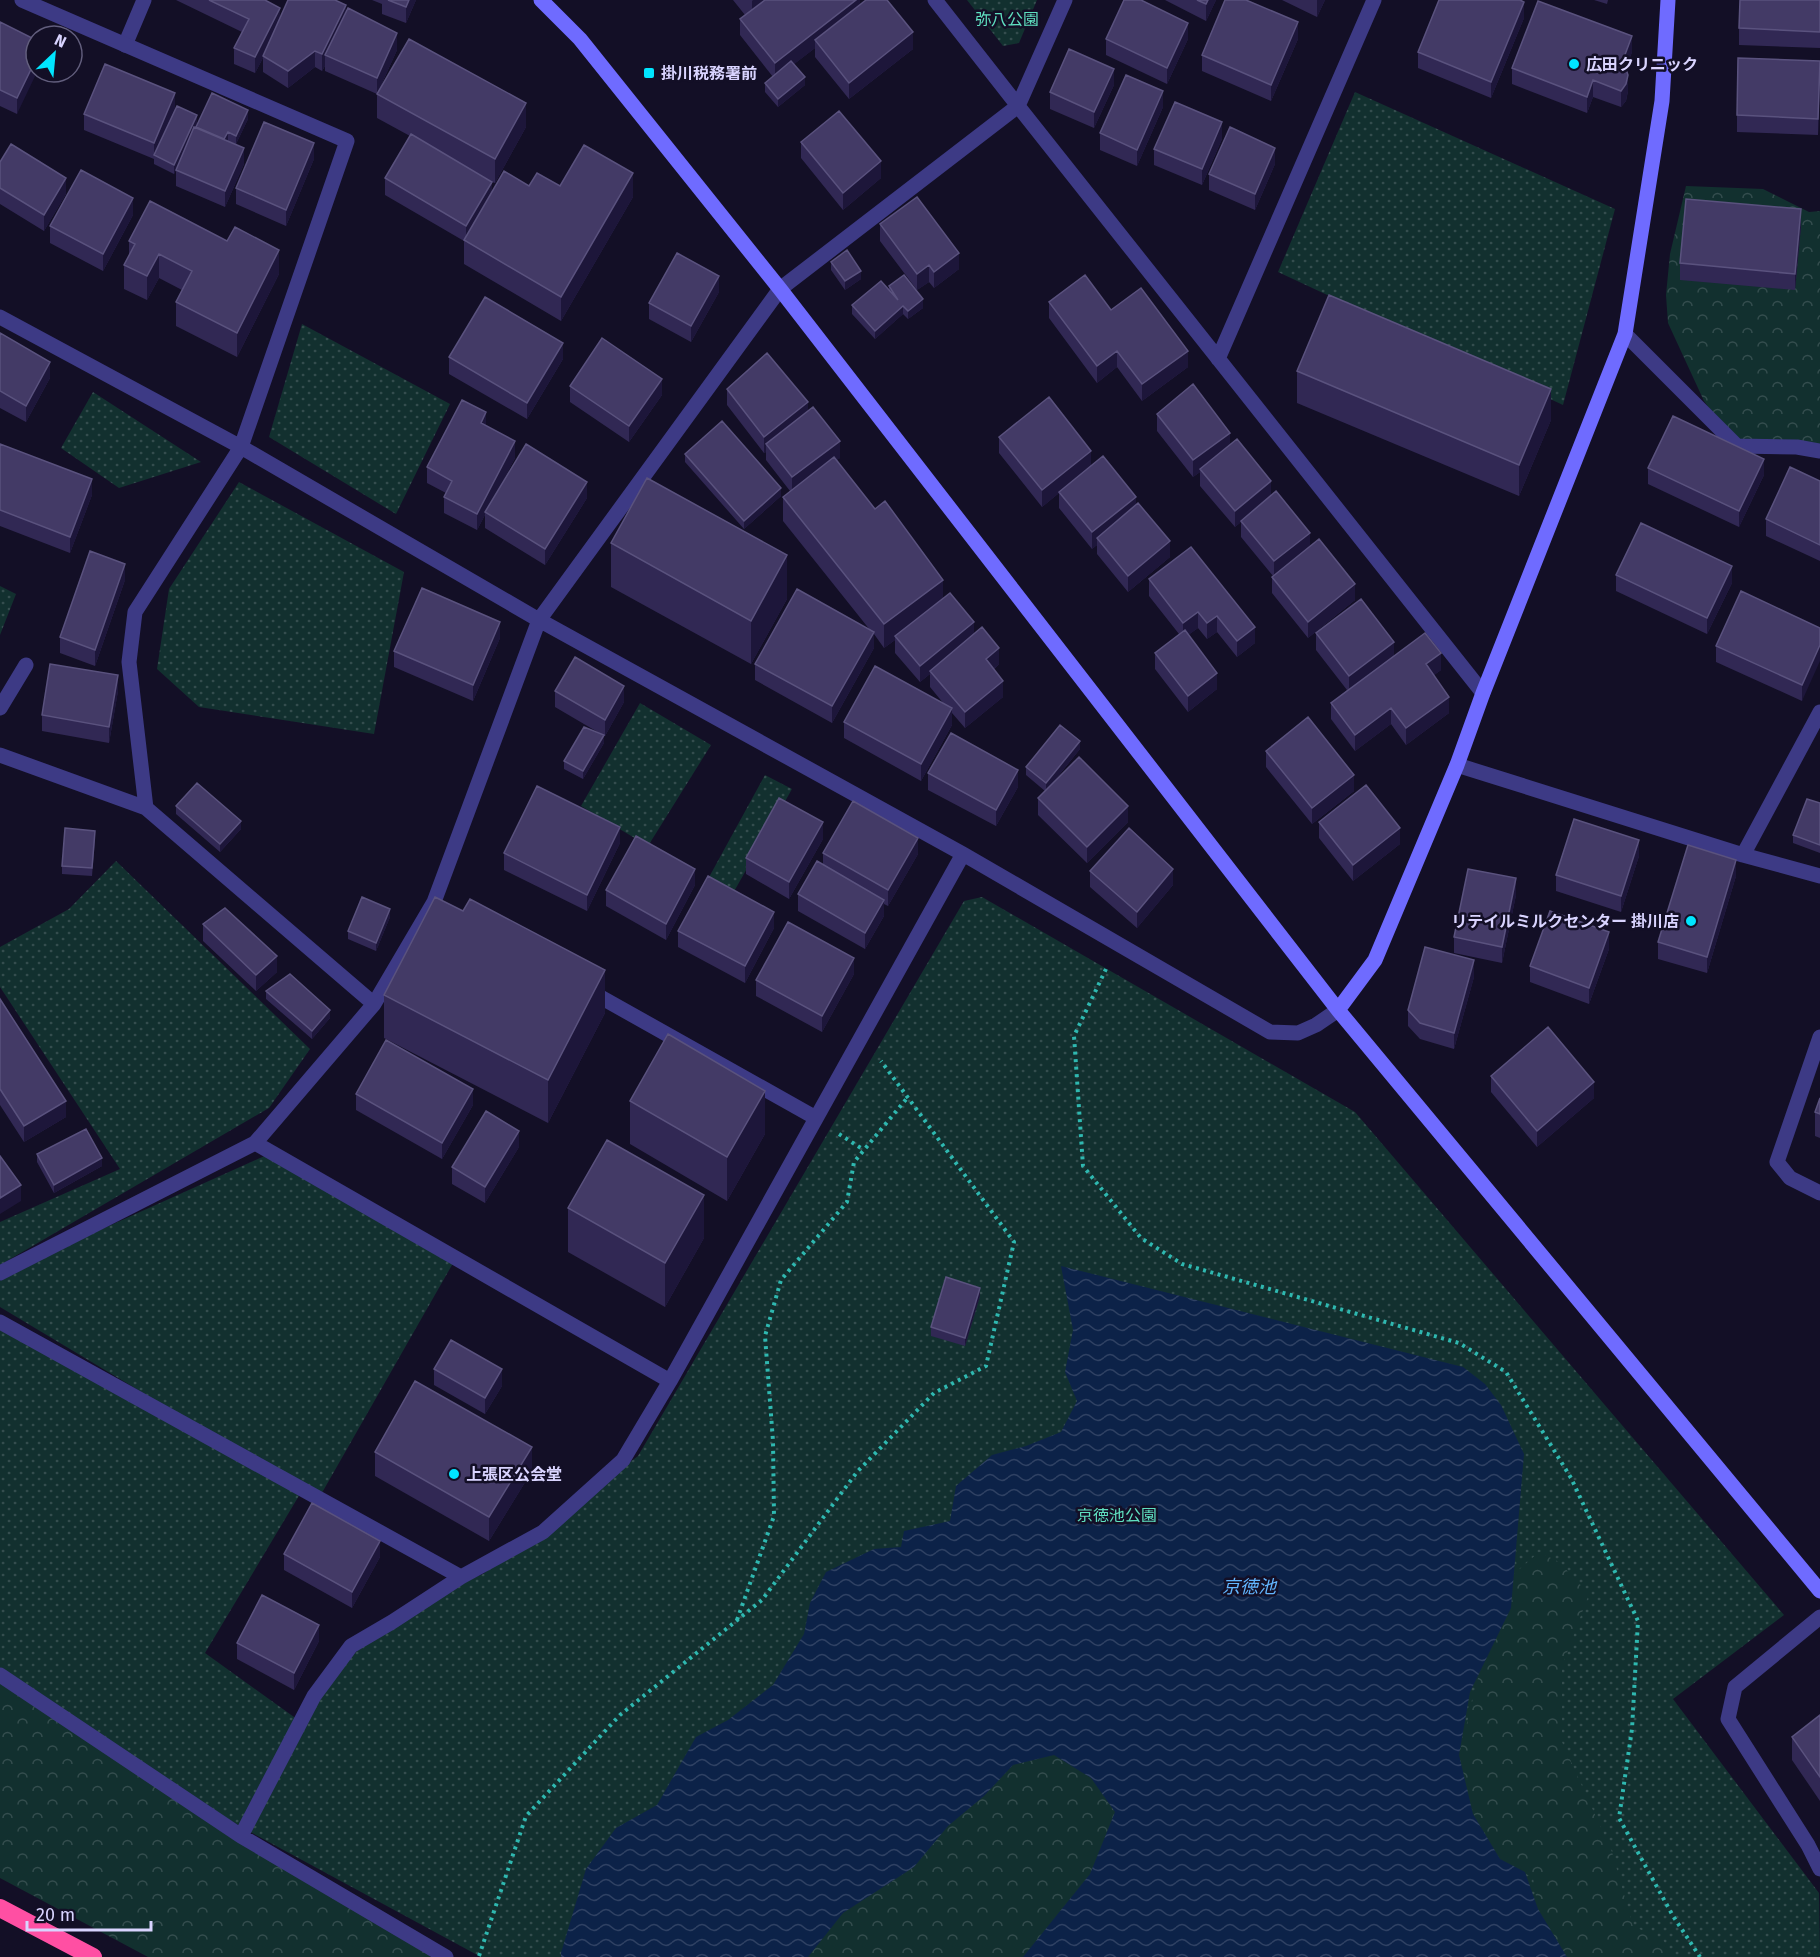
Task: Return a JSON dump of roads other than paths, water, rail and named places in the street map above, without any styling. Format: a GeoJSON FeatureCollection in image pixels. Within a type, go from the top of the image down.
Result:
{"type":"FeatureCollection","features":[{"type":"Feature","properties":{"kind":"highway"},"geometry":{"type":"LineString","coordinates":[[0,1908],[93,1957]]}},
{"type":"Feature","properties":{"kind":"street"},"geometry":{"type":"LineString","coordinates":[[22,0],[347,141],[241,447],[135,612],[129,663],[146,808]]}},
{"type":"Feature","properties":{"kind":"street"},"geometry":{"type":"LineString","coordinates":[[125,45],[144,0]]}},
{"type":"Feature","properties":{"kind":"street"},"geometry":{"type":"LineString","coordinates":[[541,0],[580,39],[780,289],[1338,1010],[1820,1591]]}},
{"type":"Feature","properties":{"kind":"street"},"geometry":{"type":"LineString","coordinates":[[936,0],[1483,693]]}},
{"type":"Feature","properties":{"kind":"street"},"geometry":{"type":"LineString","coordinates":[[0,1273],[255,1143],[374,1004],[439,905],[539,620],[780,289],[1018,106],[1065,0]]}},
{"type":"Feature","properties":{"kind":"street"},"geometry":{"type":"LineString","coordinates":[[1218,359],[1374,0]]}},
{"type":"Feature","properties":{"kind":"street"},"geometry":{"type":"LineString","coordinates":[[0,317],[241,447],[539,620],[963,854],[1270,1032],[1298,1033],[1316,1025],[1338,1010],[1376,960],[1456,765],[1625,334],[1662,101],[1668,0]]}},
{"type":"Feature","properties":{"kind":"street"},"geometry":{"type":"LineString","coordinates":[[1625,334],[1737,446],[1797,447],[1820,451]]}},
{"type":"Feature","properties":{"kind":"street"},"geometry":{"type":"LineString","coordinates":[[0,708],[26,665]]}},
{"type":"Feature","properties":{"kind":"street"},"geometry":{"type":"LineString","coordinates":[[1743,855],[1820,712]]}},
{"type":"Feature","properties":{"kind":"street"},"geometry":{"type":"LineString","coordinates":[[0,755],[146,808],[374,1004]]}},
{"type":"Feature","properties":{"kind":"street"},"geometry":{"type":"LineString","coordinates":[[1456,765],[1743,855],[1820,876]]}},
{"type":"Feature","properties":{"kind":"street"},"geometry":{"type":"LineString","coordinates":[[241,1836],[314,1696],[351,1646],[461,1576],[543,1532],[623,1460],[670,1381],[963,854]]}},
{"type":"Feature","properties":{"kind":"street"},"geometry":{"type":"LineString","coordinates":[[579,984],[816,1118]]}},
{"type":"Feature","properties":{"kind":"street"},"geometry":{"type":"LineString","coordinates":[[1820,1037],[1777,1161],[1790,1178],[1820,1193]]}},
{"type":"Feature","properties":{"kind":"street"},"geometry":{"type":"LineString","coordinates":[[255,1143],[670,1381]]}},
{"type":"Feature","properties":{"kind":"street"},"geometry":{"type":"LineString","coordinates":[[0,1322],[461,1576]]}},
{"type":"Feature","properties":{"kind":"street"},"geometry":{"type":"LineString","coordinates":[[1820,1617],[1735,1687],[1728,1719],[1808,1845],[1820,1869]]}},
{"type":"Feature","properties":{"kind":"street"},"geometry":{"type":"LineString","coordinates":[[0,1675],[241,1836],[446,1957]]}},
{"type":"Feature","properties":{"kind":"water","name":"京徳池"},"geometry":{"type":"Polygon","coordinates":[[[1061,1266],[1463,1367],[1485,1384],[1501,1405],[1524,1454],[1511,1608],[1470,1692],[1459,1755],[1473,1814],[1500,1859],[1525,1872],[1538,1909],[1567,1957],[1023,1957],[1090,1874],[1115,1812],[1091,1778],[1054,1755],[1013,1765],[984,1796],[948,1826],[914,1867],[843,1913],[808,1957],[561,1957],[586,1869],[616,1828],[657,1805],[696,1737],[728,1720],[773,1685],[804,1634],[810,1603],[826,1572],[874,1549],[901,1547],[904,1531],[950,1521],[956,1486],[992,1455],[1026,1446],[1061,1432],[1077,1401],[1065,1372],[1073,1330],[1061,1266]]]}},
{"type":"Feature","properties":{"kind":"place","name":"広田クリニック"},"geometry":{"type":"Point","coordinates":[1574,64]}},
{"type":"Feature","properties":{"kind":"place","name":"掛川税務署前"},"geometry":{"type":"Point","coordinates":[649,73]}},
{"type":"Feature","properties":{"kind":"place","name":"リテイルミルクセンター 掛川店"},"geometry":{"type":"Point","coordinates":[1691,921]}},
{"type":"Feature","properties":{"kind":"place","name":"上張区公会堂"},"geometry":{"type":"Point","coordinates":[454,1474]}},
{"type":"Feature","properties":{"kind":"park label","name":"弥八公園"},"geometry":{"type":"Point","coordinates":[1007,19]}},
{"type":"Feature","properties":{"kind":"park label","name":"京徳池公園"},"geometry":{"type":"Point","coordinates":[1117,1515]}}]}
